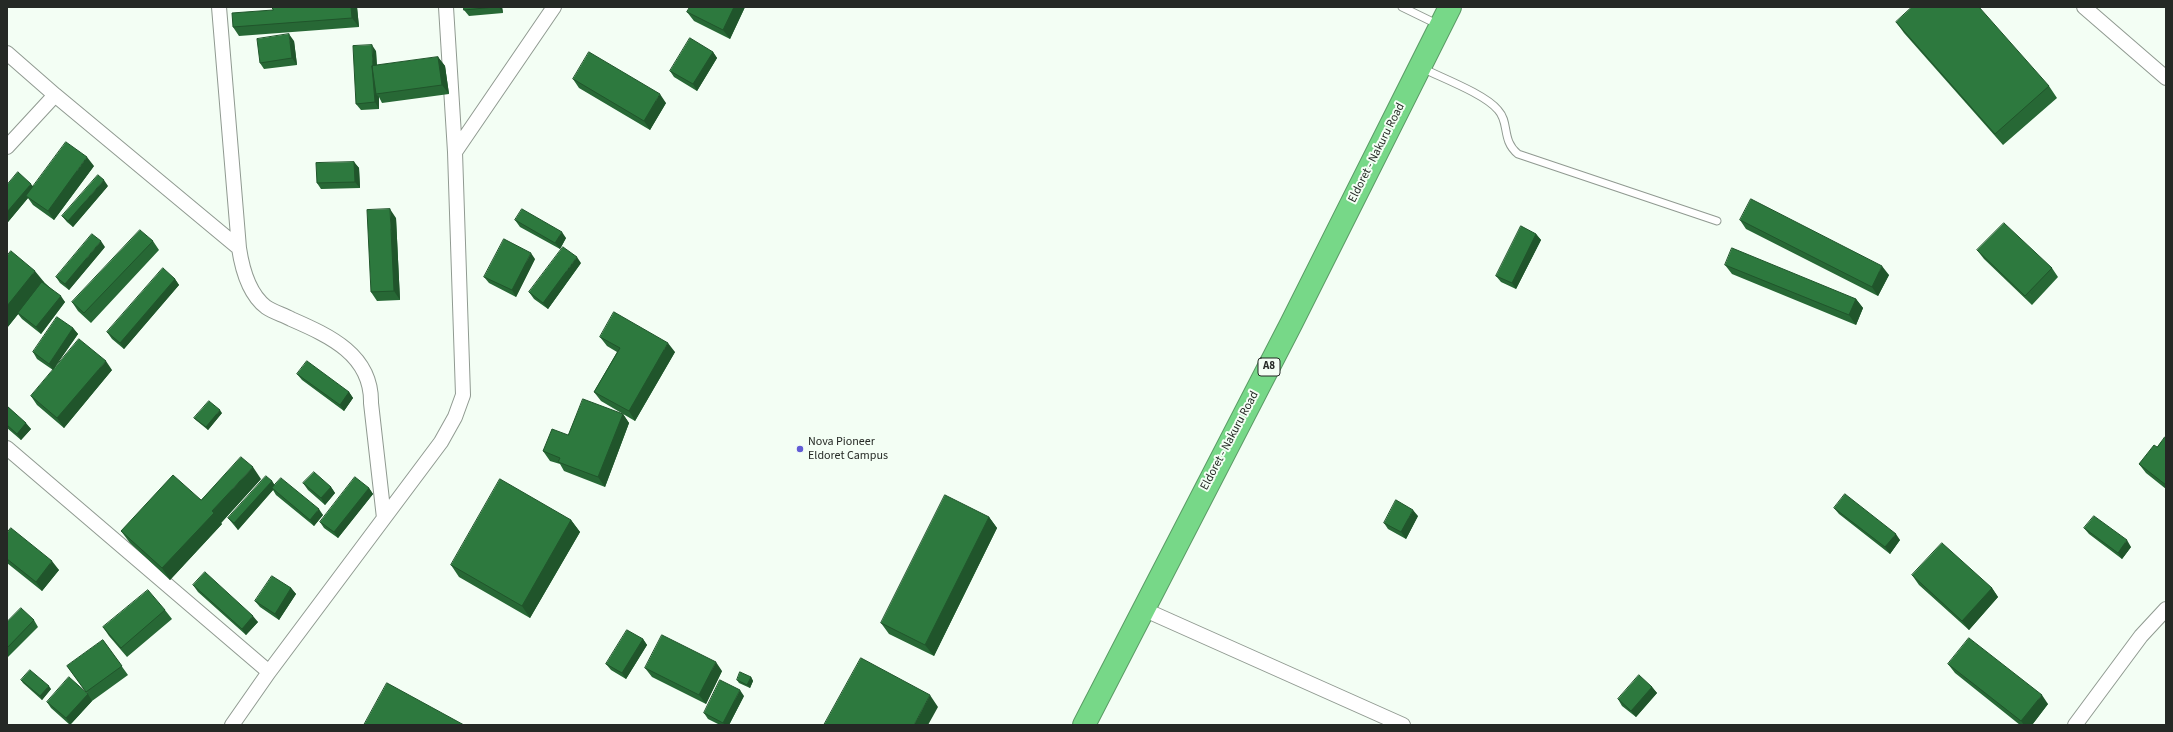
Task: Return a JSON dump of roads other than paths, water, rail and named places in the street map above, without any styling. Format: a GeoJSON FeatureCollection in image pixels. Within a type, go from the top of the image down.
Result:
{"type":"FeatureCollection","features":[{"type":"Feature","properties":{"kind":"highway","name":"Eldoret - Nakuru Road"},"geometry":{"type":"LineString","coordinates":[[1084,725],[1291,324],[1445,16]]}},
{"type":"Feature","properties":{"kind":"street"},"geometry":{"type":"LineString","coordinates":[[218,7],[239,248],[243,273],[266,308],[316,330],[343,346],[359,362],[372,388],[371,403],[384,518]]}},
{"type":"Feature","properties":{"kind":"street"},"geometry":{"type":"LineString","coordinates":[[232,725],[269,672],[441,442],[455,417],[463,396],[455,152],[446,7]]}},
{"type":"Feature","properties":{"kind":"street"},"geometry":{"type":"LineString","coordinates":[[455,152],[554,7]]}},
{"type":"Feature","properties":{"kind":"street"},"geometry":{"type":"LineString","coordinates":[[2084,7],[2166,78]]}},
{"type":"Feature","properties":{"kind":"street"},"geometry":{"type":"LineString","coordinates":[[7,53],[55,95],[239,248]]}},
{"type":"Feature","properties":{"kind":"street"},"geometry":{"type":"LineString","coordinates":[[7,147],[55,95]]}},
{"type":"Feature","properties":{"kind":"street"},"geometry":{"type":"LineString","coordinates":[[7,448],[269,672]]}},
{"type":"Feature","properties":{"kind":"street"},"geometry":{"type":"LineString","coordinates":[[1143,609],[1403,725]]}},
{"type":"Feature","properties":{"kind":"street"},"geometry":{"type":"LineString","coordinates":[[2075,725],[2141,636],[2166,609]]}},
{"type":"Feature","properties":{"kind":"lane"},"geometry":{"type":"LineString","coordinates":[[1402,7],[1445,16]]}},
{"type":"Feature","properties":{"kind":"lane"},"geometry":{"type":"LineString","coordinates":[[1420,66],[1486,100],[1499,110],[1509,147],[1518,154],[1717,221]]}},
{"type":"Feature","properties":{"kind":"place","name":"Nova Pioneer Eldoret Campus"},"geometry":{"type":"Point","coordinates":[800,449]}}]}
